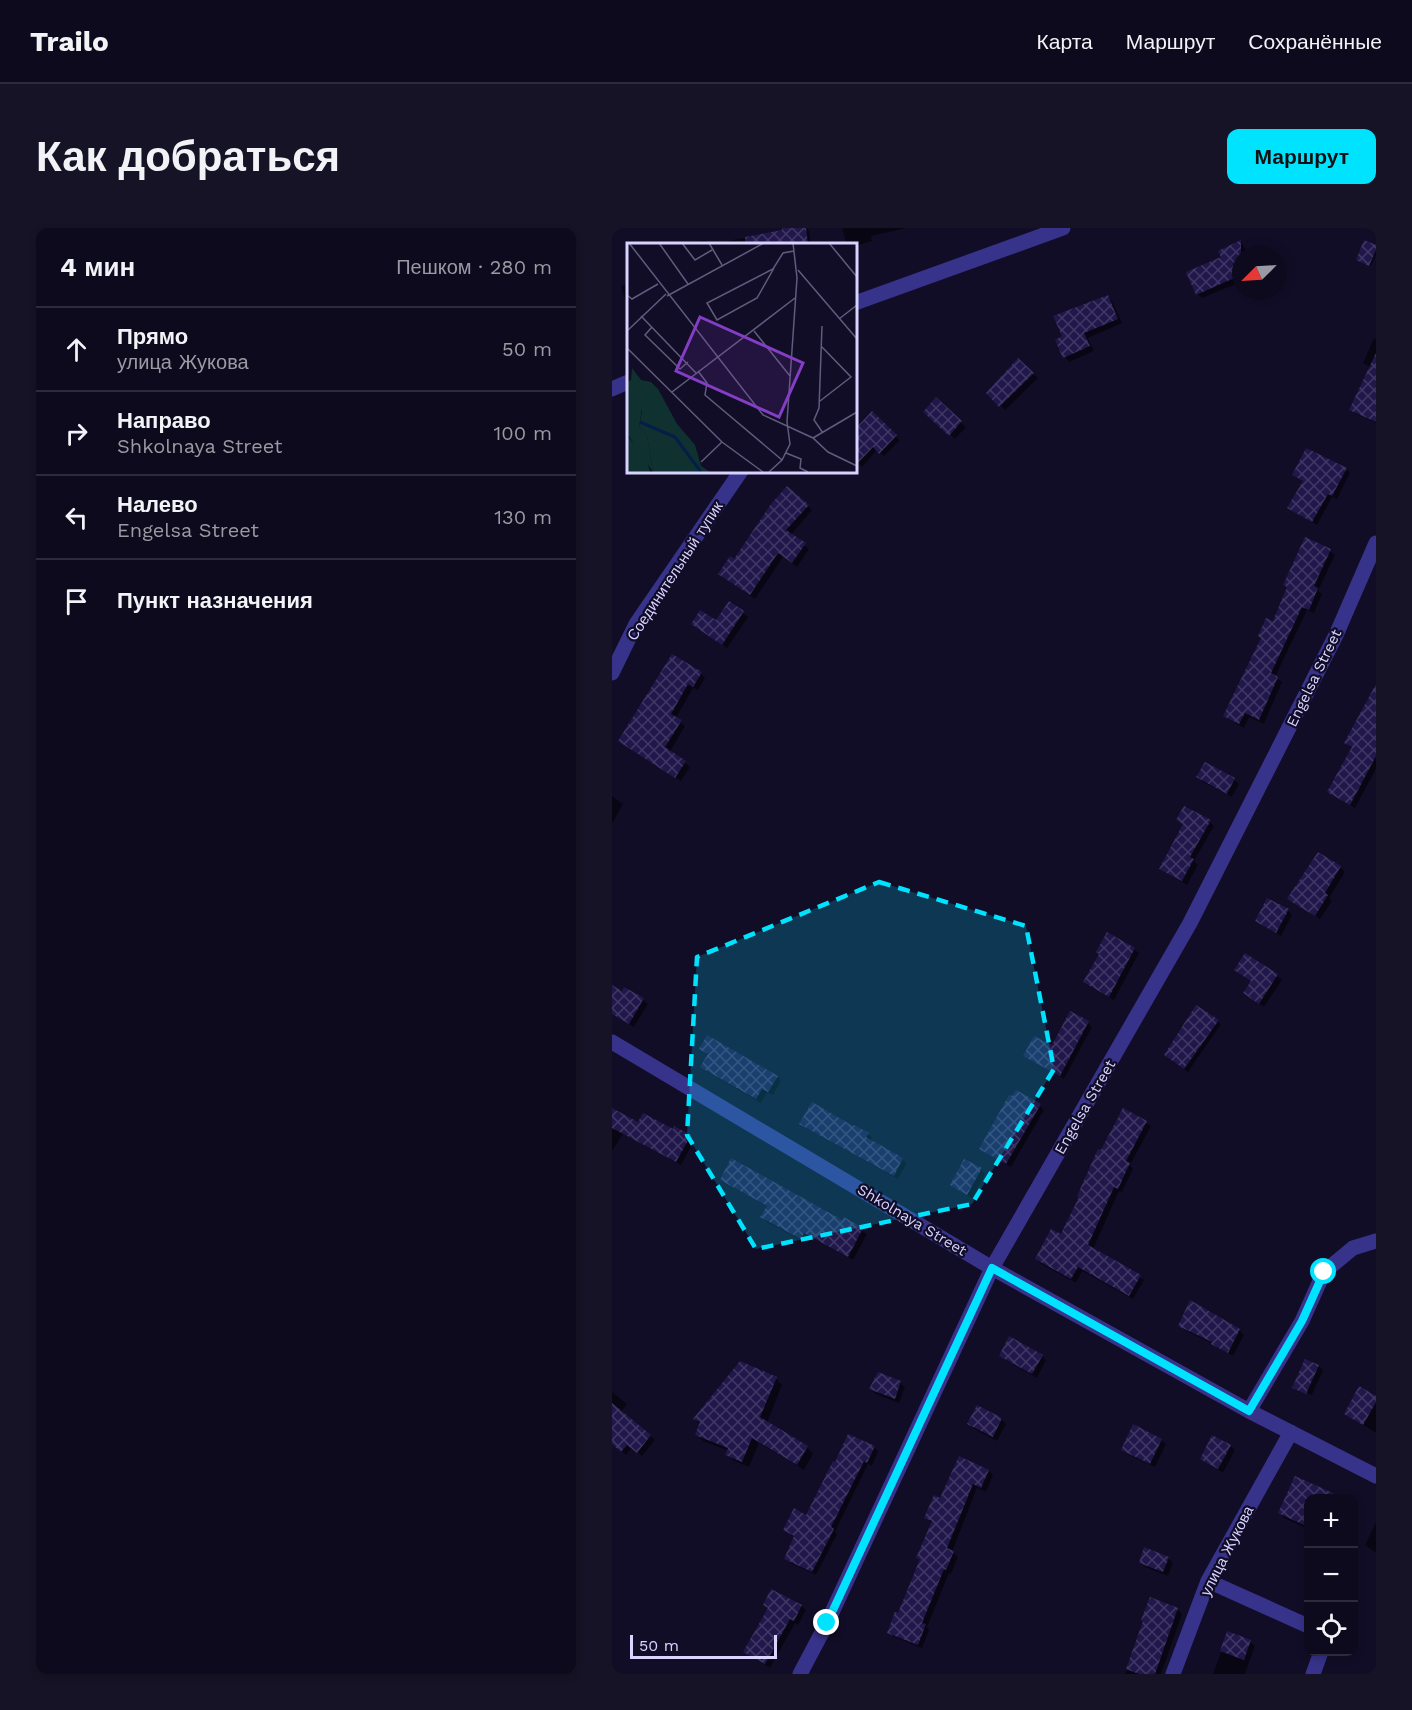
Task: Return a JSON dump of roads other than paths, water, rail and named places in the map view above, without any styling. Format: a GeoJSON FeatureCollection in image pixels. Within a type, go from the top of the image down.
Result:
{"type":"FeatureCollection","features":[{"type":"Feature","properties":{"kind":"street"},"geometry":{"type":"LineString","coordinates":[[856,303],[1063,228]]}},
{"type":"Feature","properties":{"kind":"street"},"geometry":{"type":"LineString","coordinates":[[612,388],[627,382]]}},
{"type":"Feature","properties":{"kind":"street","name":"Соединительный тупик"},"geometry":{"type":"LineString","coordinates":[[612,673],[636,624],[740,472]]}},
{"type":"Feature","properties":{"kind":"street","name":"Engelsa Street"},"geometry":{"type":"LineString","coordinates":[[800,1674],[827,1623],[992,1268],[1190,923],[1336,635],[1376,543]]}},
{"type":"Feature","properties":{"kind":"street","name":"Shkolnaya Street"},"geometry":{"type":"LineString","coordinates":[[612,1042],[992,1268],[1249,1411],[1376,1476]]}},
{"type":"Feature","properties":{"kind":"street"},"geometry":{"type":"LineString","coordinates":[[1249,1411],[1302,1321],[1324,1272],[1353,1248],[1376,1241]]}},
{"type":"Feature","properties":{"kind":"street","name":"улица Жукова"},"geometry":{"type":"LineString","coordinates":[[1173,1674],[1208,1581],[1291,1432]]}},
{"type":"Feature","properties":{"kind":"street"},"geometry":{"type":"LineString","coordinates":[[1208,1581],[1304,1624]]}},
{"type":"Feature","properties":{"kind":"street"},"geometry":{"type":"LineString","coordinates":[[1313,1674],[1320,1656]]}}]}
